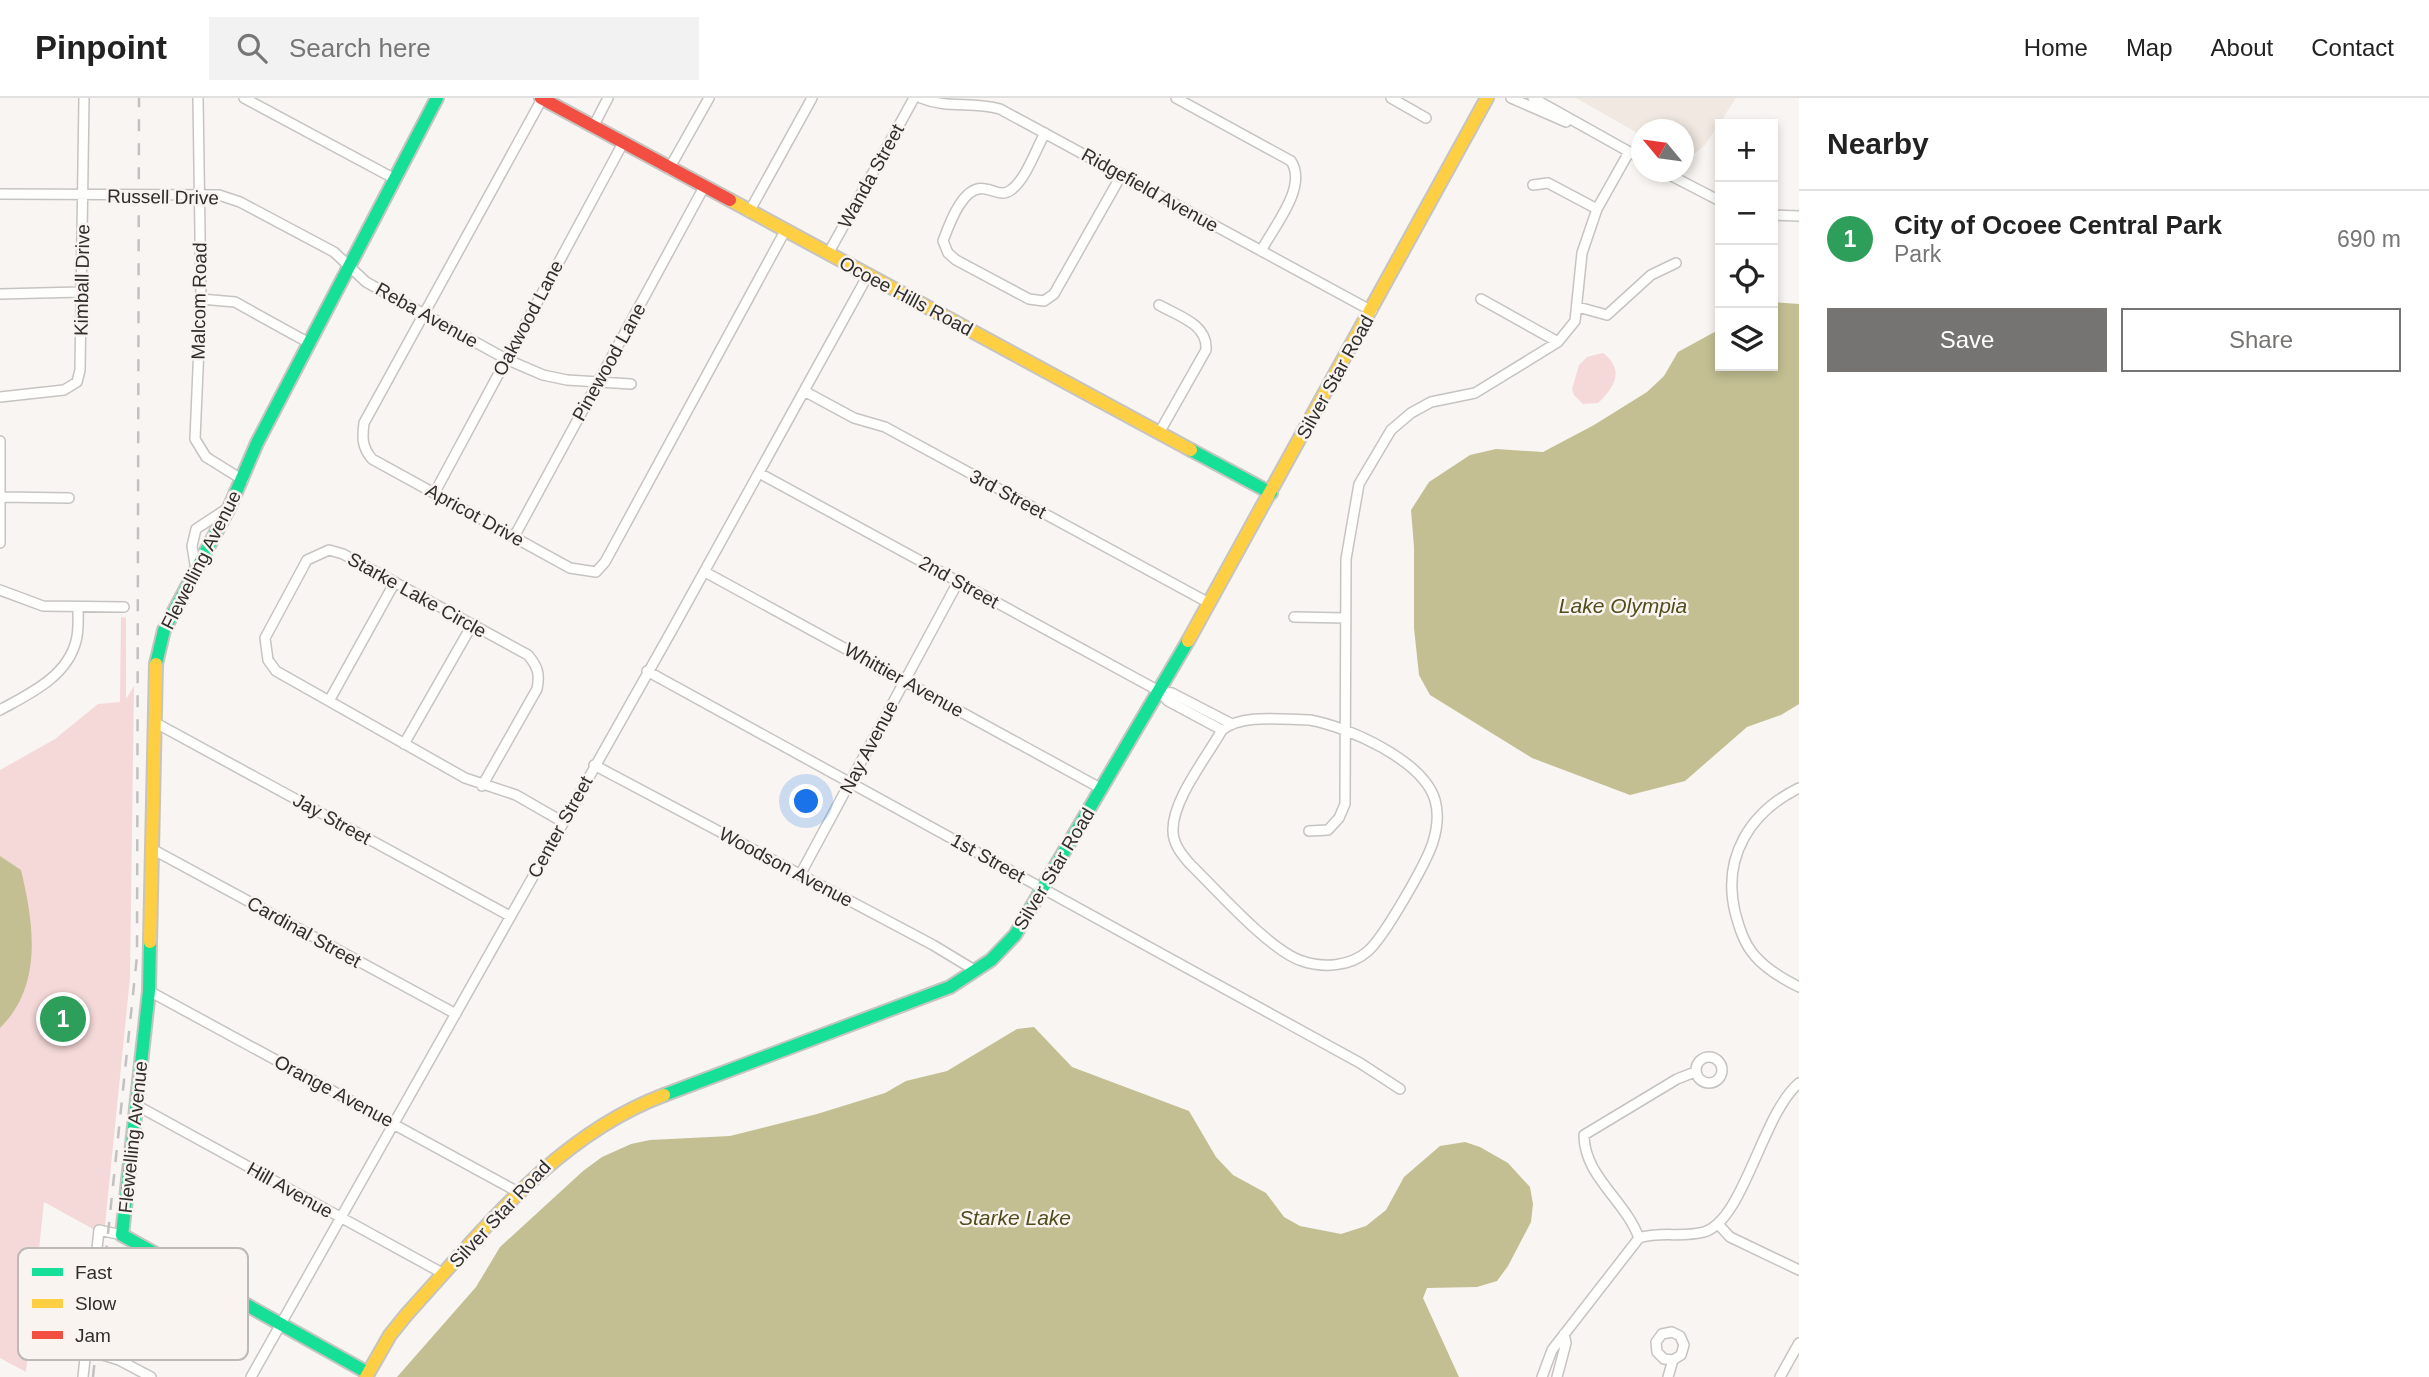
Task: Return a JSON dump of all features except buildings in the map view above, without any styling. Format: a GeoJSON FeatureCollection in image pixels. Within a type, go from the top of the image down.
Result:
{"type":"FeatureCollection","features":[{"type":"Feature","properties":{"kind":"street","name":"Kimball Drive"},"geometry":{"type":"LineString","coordinates":[[0,397],[64,390],[77,382],[80,370],[84,195],[83,98]]}},
{"type":"Feature","properties":{"kind":"street","name":"Malcom Road"},"geometry":{"type":"LineString","coordinates":[[198,98],[201,299],[195,439],[206,457],[243,480]]}},
{"type":"Feature","properties":{"kind":"street"},"geometry":{"type":"LineString","coordinates":[[244,98],[395,179]]}},
{"type":"Feature","properties":{"kind":"street","name":"Flewelling Avenue"},"geometry":{"type":"LineString","coordinates":[[122,1235],[149,991],[156,657],[164,630],[243,480],[257,443],[437,98]]}},
{"type":"Feature","properties":{"kind":"street","name":"Ocoee Hills Road"},"geometry":{"type":"LineString","coordinates":[[542,98],[1271,493]]}},
{"type":"Feature","properties":{"kind":"street","name":"Apricot Drive"},"geometry":{"type":"LineString","coordinates":[[542,98],[364,423],[362,436],[365,450],[372,458],[514,537],[580,571],[596,572],[605,562],[785,231]]}},
{"type":"Feature","properties":{"kind":"street"},"geometry":{"type":"LineString","coordinates":[[593,127],[608,98]]}},
{"type":"Feature","properties":{"kind":"street"},"geometry":{"type":"LineString","coordinates":[[670,169],[709,98]]}},
{"type":"Feature","properties":{"kind":"street"},"geometry":{"type":"LineString","coordinates":[[749,212],[812,98]]}},
{"type":"Feature","properties":{"kind":"street","name":"Wanda Street"},"geometry":{"type":"LineString","coordinates":[[828,254],[914,98]]}},
{"type":"Feature","properties":{"kind":"street","name":"Ridgefield Avenue"},"geometry":{"type":"LineString","coordinates":[[921,98],[950,107],[969,100],[1000,109],[1372,311]]}},
{"type":"Feature","properties":{"kind":"street"},"geometry":{"type":"LineString","coordinates":[[1176,98],[1291,161],[1297,171],[1297,184],[1261,251]]}},
{"type":"Feature","properties":{"kind":"street"},"geometry":{"type":"LineString","coordinates":[[1391,98],[1426,118]]}},
{"type":"Feature","properties":{"kind":"street","name":"Silver Star Road"},"geometry":{"type":"LineString","coordinates":[[367,1375],[390,1335],[518,1192],[570,1144],[631,1107],[931,995],[976,971],[1015,935],[1209,603],[1487,98]]}},
{"type":"Feature","properties":{"kind":"street"},"geometry":{"type":"LineString","coordinates":[[1511,98],[1588,130]]}},
{"type":"Feature","properties":{"kind":"street"},"geometry":{"type":"LineString","coordinates":[[1309,831],[1328,830],[1339,818],[1345,804],[1346,559],[1359,485],[1375,453],[1391,430],[1411,412],[1431,402],[1475,393],[1558,342],[1574,321],[1578,307],[1582,253],[1597,209],[1629,152],[1533,98]]}},
{"type":"Feature","properties":{"kind":"street"},"geometry":{"type":"LineString","coordinates":[[1045,133],[1017,184],[1010,191],[998,194],[985,188],[975,189],[967,195],[943,241],[948,253],[956,260],[1029,299],[1044,301],[1054,294],[1122,174]]}},
{"type":"Feature","properties":{"kind":"street","name":"Oakwood Lane"},"geometry":{"type":"LineString","coordinates":[[435,492],[623,144]]}},
{"type":"Feature","properties":{"kind":"street"},"geometry":{"type":"LineString","coordinates":[[1683,182],[1715,198]]}},
{"type":"Feature","properties":{"kind":"street"},"geometry":{"type":"LineString","coordinates":[[1534,185],[1548,183],[1597,209]]}},
{"type":"Feature","properties":{"kind":"street","name":"Pinewood Lane"},"geometry":{"type":"LineString","coordinates":[[514,537],[704,187]]}},
{"type":"Feature","properties":{"kind":"street","name":"Russell Drive"},"geometry":{"type":"LineString","coordinates":[[0,194],[219,195],[240,202],[334,252],[349,266]]}},
{"type":"Feature","properties":{"kind":"street"},"geometry":{"type":"LineString","coordinates":[[1778,215],[1799,216]]}},
{"type":"Feature","properties":{"kind":"street"},"geometry":{"type":"LineString","coordinates":[[1578,307],[1607,315],[1651,275],[1676,263]]}},
{"type":"Feature","properties":{"kind":"street","name":"Reba Avenue"},"geometry":{"type":"LineString","coordinates":[[349,266],[366,282],[506,359],[543,375],[598,384],[631,384]]}},
{"type":"Feature","properties":{"kind":"street","name":"Center Street"},"geometry":{"type":"LineString","coordinates":[[251,1377],[279,1323],[705,572],[868,275]]}},
{"type":"Feature","properties":{"kind":"street"},"geometry":{"type":"LineString","coordinates":[[0,294],[80,292]]}},
{"type":"Feature","properties":{"kind":"street"},"geometry":{"type":"LineString","coordinates":[[201,299],[235,302],[309,343]]}},
{"type":"Feature","properties":{"kind":"street"},"geometry":{"type":"LineString","coordinates":[[1481,299],[1558,342]]}},
{"type":"Feature","properties":{"kind":"street"},"geometry":{"type":"LineString","coordinates":[[1159,306],[1200,328],[1207,338],[1206,350],[1159,433]]}},
{"type":"Feature","properties":{"kind":"street","name":"3rd Street"},"geometry":{"type":"LineString","coordinates":[[804,391],[854,418],[884,427],[1209,603]]}},
{"type":"Feature","properties":{"kind":"street"},"geometry":{"type":"LineString","coordinates":[[0,441],[0,543]]}},
{"type":"Feature","properties":{"kind":"street","name":"2nd Street"},"geometry":{"type":"LineString","coordinates":[[759,473],[1158,691],[1168,701],[1226,727]]}},
{"type":"Feature","properties":{"kind":"street"},"geometry":{"type":"LineString","coordinates":[[2,498],[69,498]]}},
{"type":"Feature","properties":{"kind":"street"},"geometry":{"type":"LineString","coordinates":[[196,570],[192,546],[196,529],[230,506]]}},
{"type":"Feature","properties":{"kind":"street","name":"Starke Lake Circle"},"geometry":{"type":"LineString","coordinates":[[482,786],[537,689],[540,675],[536,664],[528,655],[336,552],[318,553],[307,560],[265,638],[264,648],[276,671],[482,786],[516,795],[563,822]]}},
{"type":"Feature","properties":{"kind":"street","name":"Whittier Avenue"},"geometry":{"type":"LineString","coordinates":[[705,572],[1102,789]]}},
{"type":"Feature","properties":{"kind":"street"},"geometry":{"type":"LineString","coordinates":[[329,701],[395,582]]}},
{"type":"Feature","properties":{"kind":"street","name":"Nay Avenue"},"geometry":{"type":"LineString","coordinates":[[800,875],[958,582]]}},
{"type":"Feature","properties":{"kind":"street"},"geometry":{"type":"LineString","coordinates":[[0,590],[43,606],[124,607]]}},
{"type":"Feature","properties":{"kind":"street"},"geometry":{"type":"LineString","coordinates":[[0,710],[43,686],[66,663],[77,641],[78,608]]}},
{"type":"Feature","properties":{"kind":"street"},"geometry":{"type":"LineString","coordinates":[[1294,617],[1346,618]]}},
{"type":"Feature","properties":{"kind":"street"},"geometry":{"type":"LineString","coordinates":[[404,744],[472,625]]}},
{"type":"Feature","properties":{"kind":"street","name":"1st Street"},"geometry":{"type":"LineString","coordinates":[[647,671],[1360,1063],[1400,1089]]}},
{"type":"Feature","properties":{"kind":"street"},"geometry":{"type":"LineString","coordinates":[[1310,720],[1346,729],[1406,763],[1425,781],[1435,800],[1437,821],[1432,844],[1381,937],[1367,953],[1347,963],[1324,966],[1302,961],[1282,951],[1178,850],[1173,833],[1175,811],[1226,727],[1310,720]]}},
{"type":"Feature","properties":{"kind":"street","name":"Jay Street"},"geometry":{"type":"LineString","coordinates":[[154,722],[510,916]]}},
{"type":"Feature","properties":{"kind":"street","name":"Woodson Avenue"},"geometry":{"type":"LineString","coordinates":[[594,765],[933,945],[976,971]]}},
{"type":"Feature","properties":{"kind":"street"},"geometry":{"type":"LineString","coordinates":[[1799,788],[1763,812],[1739,845],[1731,870],[1732,898],[1740,931],[1754,955],[1769,970],[1799,987]]}},
{"type":"Feature","properties":{"kind":"street","name":"Cardinal Street"},"geometry":{"type":"LineString","coordinates":[[152,849],[456,1014]]}},
{"type":"Feature","properties":{"kind":"street","name":"Orange Avenue"},"geometry":{"type":"LineString","coordinates":[[149,991],[518,1192]]}},
{"type":"Feature","properties":{"kind":"street"},"geometry":{"type":"LineString","coordinates":[[1639,1238],[1622,1204],[1591,1168],[1584,1150],[1584,1135],[1677,1079],[1695,1072]]}},
{"type":"Feature","properties":{"kind":"street"},"geometry":{"type":"LineString","coordinates":[[1542,1377],[1552,1350],[1639,1238],[1652,1234],[1687,1235],[1706,1231],[1718,1224],[1734,1204],[1767,1129],[1799,1083]]}},
{"type":"Feature","properties":{"kind":"street"},"geometry":{"type":"LineString","coordinates":[[1786,1101],[1799,1095]]}},
{"type":"Feature","properties":{"kind":"street","name":"Hill Avenue"},"geometry":{"type":"LineString","coordinates":[[136,1105],[444,1274]]}},
{"type":"Feature","properties":{"kind":"street"},"geometry":{"type":"LineString","coordinates":[[1718,1224],[1730,1237],[1799,1270]]}},
{"type":"Feature","properties":{"kind":"street"},"geometry":{"type":"LineString","coordinates":[[97,1248],[99,1230],[122,1235],[145,1248]]}},
{"type":"Feature","properties":{"kind":"street"},"geometry":{"type":"LineString","coordinates":[[248,1306],[367,1375]]}},
{"type":"Feature","properties":{"kind":"street"},"geometry":{"type":"LineString","coordinates":[[1557,1377],[1566,1343],[1564,1334]]}},
{"type":"Feature","properties":{"kind":"street"},"geometry":{"type":"LineString","coordinates":[[1780,1377],[1799,1343]]}},
{"type":"Feature","properties":{"kind":"street"},"geometry":{"type":"LineString","coordinates":[[119,1360],[151,1377]]}},
{"type":"Feature","properties":{"kind":"street"},"geometry":{"type":"LineString","coordinates":[[1668,1377],[1673,1360]]}},
{"type":"Feature","properties":{"kind":"shaded area"},"geometry":{"type":"Polygon","coordinates":[[[1576,98],[1736,98],[1722,119],[1715,119],[1715,130],[1705,145],[1694,154],[1694,119],[1631,119],[1631,129],[1576,98]]]}},
{"type":"Feature","properties":{"kind":"shaded area"},"geometry":{"type":"Polygon","coordinates":[[[1603,353],[1610,359],[1616,372],[1613,385],[1598,403],[1583,404],[1572,389],[1579,365],[1587,357],[1603,353]]]}},
{"type":"Feature","properties":{"kind":"shaded area"},"geometry":{"type":"Polygon","coordinates":[[[121,617],[126,618],[126,699],[134,686],[130,978],[104,1235],[44,1202],[39,1248],[18,1248],[18,1360],[27,1360],[26,1372],[0,1358],[0,770],[55,739],[98,704],[120,702],[121,617]]]}},
{"type":"Feature","properties":{"kind":"water","name":"Lake Olympia"},"geometry":{"type":"Polygon","coordinates":[[[1778,302],[1799,304],[1799,704],[1781,715],[1747,727],[1685,781],[1630,795],[1532,758],[1430,695],[1419,675],[1414,628],[1411,510],[1429,482],[1470,455],[1496,449],[1543,452],[1594,425],[1647,392],[1664,376],[1678,352],[1715,332],[1715,371],[1778,371],[1778,302]]]}},
{"type":"Feature","properties":{"kind":"water"},"geometry":{"type":"Polygon","coordinates":[[[0,856],[21,870],[29,912],[32,954],[23,993],[14,1011],[0,1028],[0,856]]]}},
{"type":"Feature","properties":{"kind":"water","name":"Starke Lake"},"geometry":{"type":"Polygon","coordinates":[[[1034,1027],[1072,1067],[1189,1111],[1216,1157],[1233,1175],[1266,1193],[1284,1217],[1300,1226],[1341,1234],[1366,1226],[1386,1210],[1404,1177],[1440,1146],[1465,1142],[1508,1163],[1530,1187],[1533,1204],[1531,1222],[1508,1266],[1497,1281],[1477,1287],[1427,1288],[1423,1298],[1459,1377],[397,1377],[476,1287],[500,1247],[602,1157],[631,1144],[650,1140],[730,1136],[817,1114],[885,1093],[906,1081],[947,1071],[1017,1029],[1034,1027]]]}},
{"type":"Feature","properties":{"kind":"railway"},"geometry":{"type":"LineString","coordinates":[[106,1248],[137,956],[139,98]]}},
{"type":"Feature","properties":{"kind":"railway"},"geometry":{"type":"LineString","coordinates":[[93,1377],[95,1360]]}},
{"type":"Feature","properties":{"kind":"traffic: fast"},"geometry":{"type":"LineString","coordinates":[[156,664],[164,630],[230,506],[257,443],[437,98]]}},
{"type":"Feature","properties":{"kind":"traffic: fast"},"geometry":{"type":"LineString","coordinates":[[1191,450],[1271,493]]}},
{"type":"Feature","properties":{"kind":"traffic: fast"},"geometry":{"type":"LineString","coordinates":[[664,1095],[950,987],[991,960],[1015,935],[1188,641]]}},
{"type":"Feature","properties":{"kind":"traffic: fast"},"geometry":{"type":"LineString","coordinates":[[145,1248],[122,1235],[149,991],[150,942]]}},
{"type":"Feature","properties":{"kind":"traffic: fast"},"geometry":{"type":"LineString","coordinates":[[248,1306],[368,1373]]}},
{"type":"Feature","properties":{"kind":"traffic: slow"},"geometry":{"type":"LineString","coordinates":[[1188,641],[1487,98]]}},
{"type":"Feature","properties":{"kind":"traffic: slow"},"geometry":{"type":"LineString","coordinates":[[730,200],[1191,450]]}},
{"type":"Feature","properties":{"kind":"traffic: slow"},"geometry":{"type":"LineString","coordinates":[[150,942],[156,664]]}},
{"type":"Feature","properties":{"kind":"traffic: slow"},"geometry":{"type":"LineString","coordinates":[[366,1377],[390,1335],[407,1314],[523,1189],[555,1160],[589,1135],[625,1113],[664,1095]]}},
{"type":"Feature","properties":{"kind":"traffic: jam"},"geometry":{"type":"LineString","coordinates":[[541,98],[730,200]]}},
{"type":"Feature","properties":{"kind":"place","name":"City of Ocoee Central Park"},"geometry":{"type":"Point","coordinates":[63,1019]}}]}
